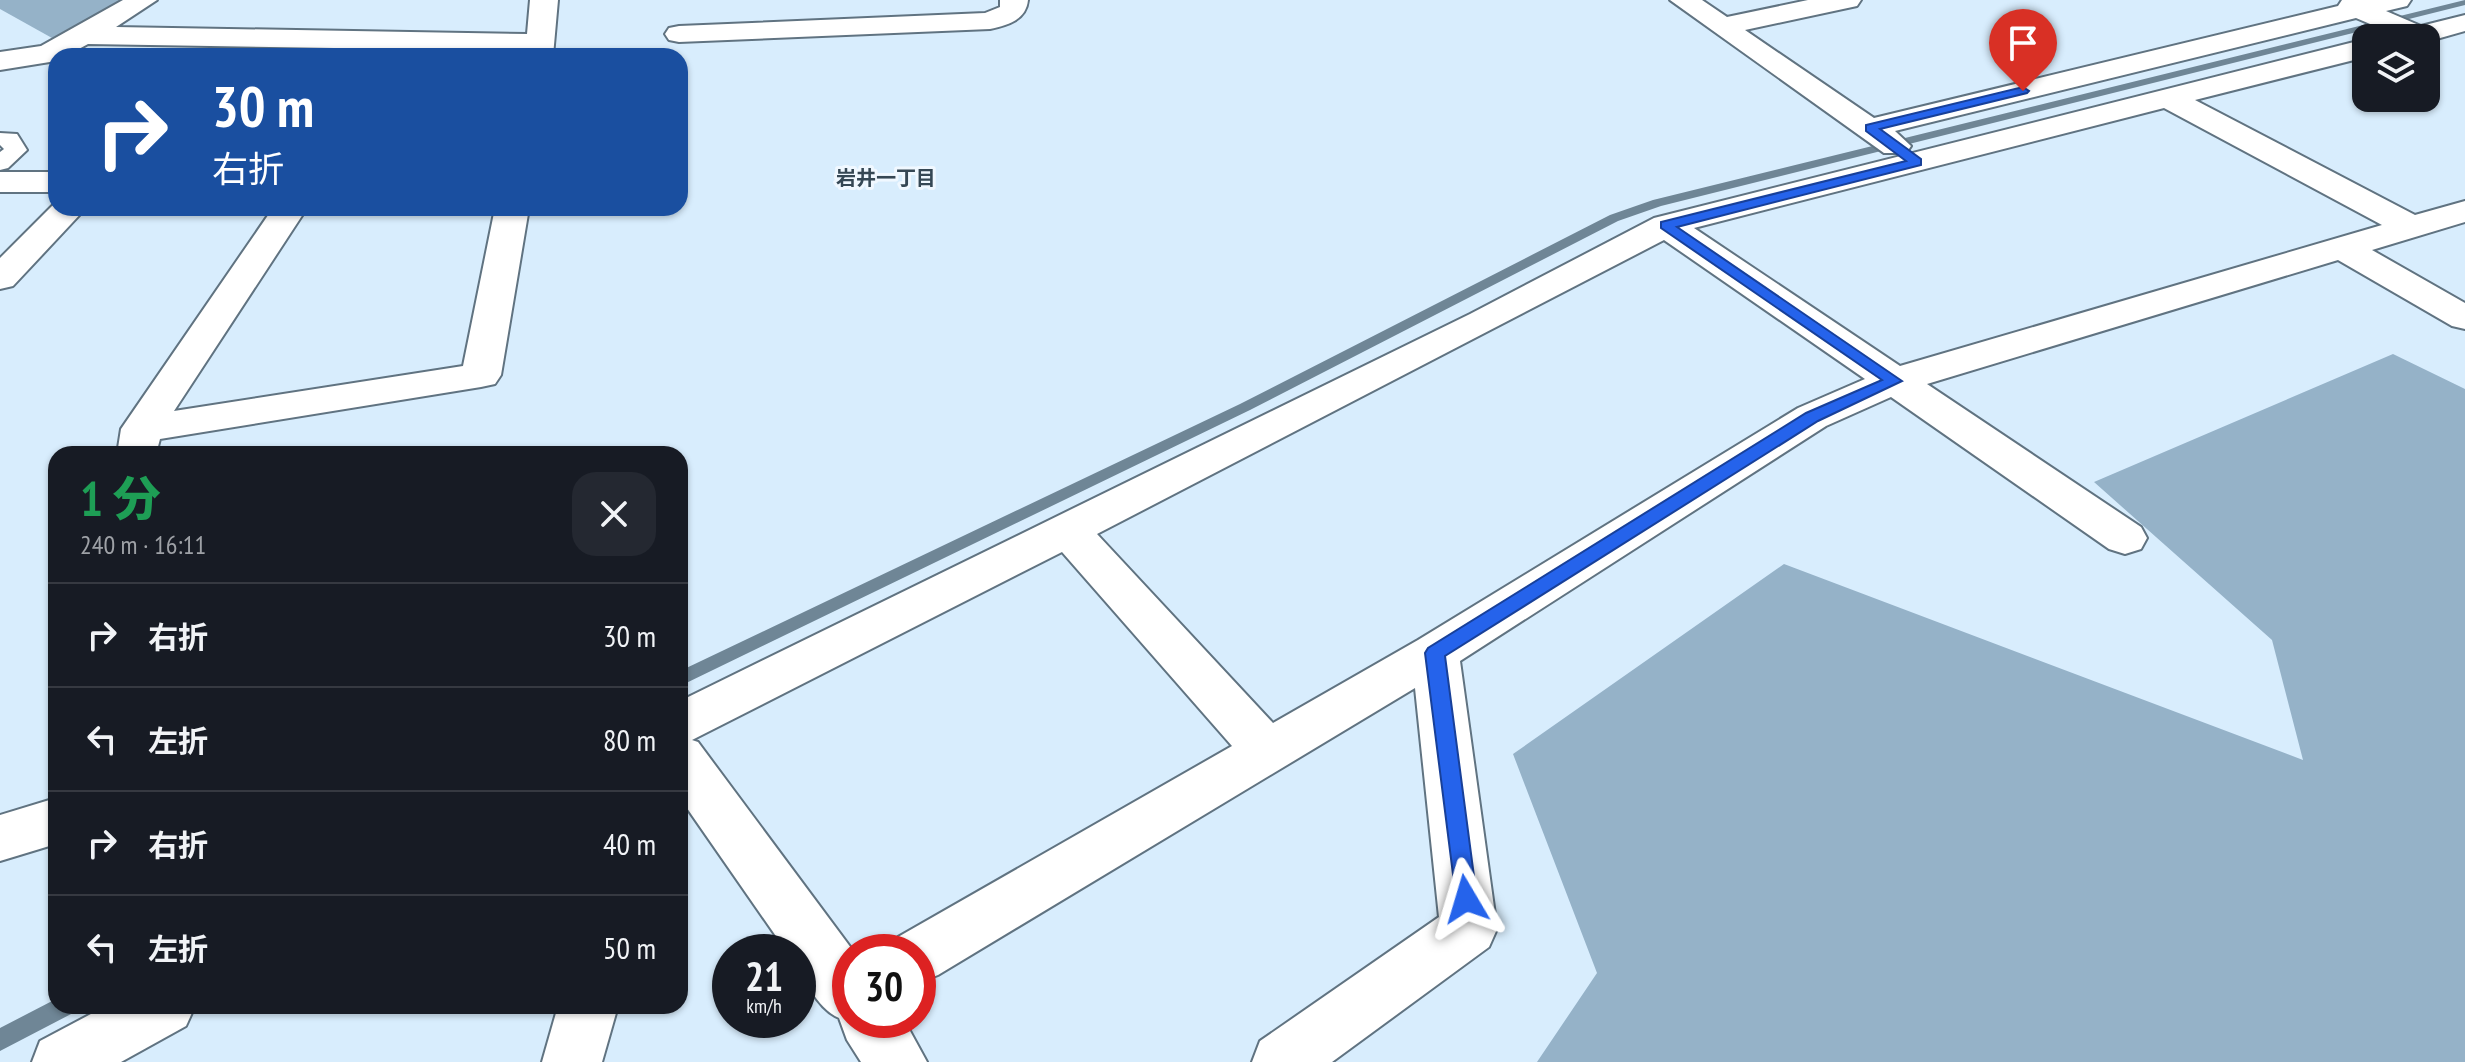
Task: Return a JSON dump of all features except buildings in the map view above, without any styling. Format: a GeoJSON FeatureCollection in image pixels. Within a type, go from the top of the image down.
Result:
{"type":"FeatureCollection","features":[{"type":"Feature","properties":{"kind":"street"},"geometry":{"type":"LineString","coordinates":[[64,48],[143,0]]}},
{"type":"Feature","properties":{"kind":"street"},"geometry":{"type":"LineString","coordinates":[[540,48],[544,0]]}},
{"type":"Feature","properties":{"kind":"street"},"geometry":{"type":"LineString","coordinates":[[679,34],[910,13],[990,21],[1013,11],[1014,0]]}},
{"type":"Feature","properties":{"kind":"street"},"geometry":{"type":"LineString","coordinates":[[1684,0],[1892,144],[2168,98],[2352,52]]}},
{"type":"Feature","properties":{"kind":"street"},"geometry":{"type":"LineString","coordinates":[[1723,26],[1847,0]]}},
{"type":"Feature","properties":{"kind":"street"},"geometry":{"type":"LineString","coordinates":[[688,720],[1666,225],[1892,144],[2368,6],[2395,24]]}},
{"type":"Feature","properties":{"kind":"street"},"geometry":{"type":"LineString","coordinates":[[2440,28],[2465,23]]}},
{"type":"Feature","properties":{"kind":"street"},"geometry":{"type":"LineString","coordinates":[[83,35],[479,48]]}},
{"type":"Feature","properties":{"kind":"street"},"geometry":{"type":"LineString","coordinates":[[0,61],[48,56]]}},
{"type":"Feature","properties":{"kind":"street"},"geometry":{"type":"LineString","coordinates":[[2168,98],[2412,227]]}},
{"type":"Feature","properties":{"kind":"street"},"geometry":{"type":"LineString","coordinates":[[0,182],[48,182]]}},
{"type":"Feature","properties":{"kind":"street"},"geometry":{"type":"LineString","coordinates":[[936,945],[1435,653],[1812,417],[1894,381],[2465,211]]}},
{"type":"Feature","properties":{"kind":"street"},"geometry":{"type":"LineString","coordinates":[[0,278],[61,216]]}},
{"type":"Feature","properties":{"kind":"street"},"geometry":{"type":"LineString","coordinates":[[140,442],[285,216]]}},
{"type":"Feature","properties":{"kind":"street"},"geometry":{"type":"LineString","coordinates":[[140,442],[481,375],[511,216]]}},
{"type":"Feature","properties":{"kind":"street"},"geometry":{"type":"LineString","coordinates":[[1666,225],[2125,538]]}},
{"type":"Feature","properties":{"kind":"street"},"geometry":{"type":"LineString","coordinates":[[2343,248],[2465,318]]}},
{"type":"Feature","properties":{"kind":"street"},"geometry":{"type":"LineString","coordinates":[[1068,530],[1267,750]]}},
{"type":"Feature","properties":{"kind":"street"},"geometry":{"type":"LineString","coordinates":[[1282,1062],[1469,929],[1435,653]]}},
{"type":"Feature","properties":{"kind":"street"},"geometry":{"type":"LineString","coordinates":[[688,768],[832,969]]}},
{"type":"Feature","properties":{"kind":"street"},"geometry":{"type":"LineString","coordinates":[[0,838],[48,823]]}},
{"type":"Feature","properties":{"kind":"street"},"geometry":{"type":"LineString","coordinates":[[62,1062],[150,1014]]}},
{"type":"Feature","properties":{"kind":"street"},"geometry":{"type":"LineString","coordinates":[[572,1062],[586,1014]]}},
{"type":"Feature","properties":{"kind":"street"},"geometry":{"type":"LineString","coordinates":[[880,1038],[897,1062]]}},
{"type":"Feature","properties":{"kind":"lane"},"geometry":{"type":"LineString","coordinates":[[0,139],[9,139],[16,150],[0,163]]}},
{"type":"Feature","properties":{"kind":"shaded area"},"geometry":{"type":"Polygon","coordinates":[[[0,0],[123,0],[52,38],[0,9],[0,0]]]}},
{"type":"Feature","properties":{"kind":"shaded area"},"geometry":{"type":"Polygon","coordinates":[[[2393,354],[2465,389],[2465,1062],[1537,1062],[1597,973],[1513,754],[1784,564],[2303,760],[2272,640],[2094,482],[2393,354]]]}},
{"type":"Feature","properties":{"kind":"waterway"},"geometry":{"type":"LineString","coordinates":[[688,675],[1245,407],[1614,218],[1657,203],[2465,2]]}},
{"type":"Feature","properties":{"kind":"waterway"},"geometry":{"type":"LineString","coordinates":[[0,1040],[50,1014]]}},
{"type":"Feature","properties":{"kind":"district","name":"岩井一丁目"},"geometry":{"type":"Point","coordinates":[886,178]}},
{"type":"Feature","properties":{"kind":"route"},"geometry":{"type":"LineString","coordinates":[[1466,899],[1435,653],[1812,417],[1894,381],[1666,225],[1916,162],[1870,128],[2023,91]]}}]}
